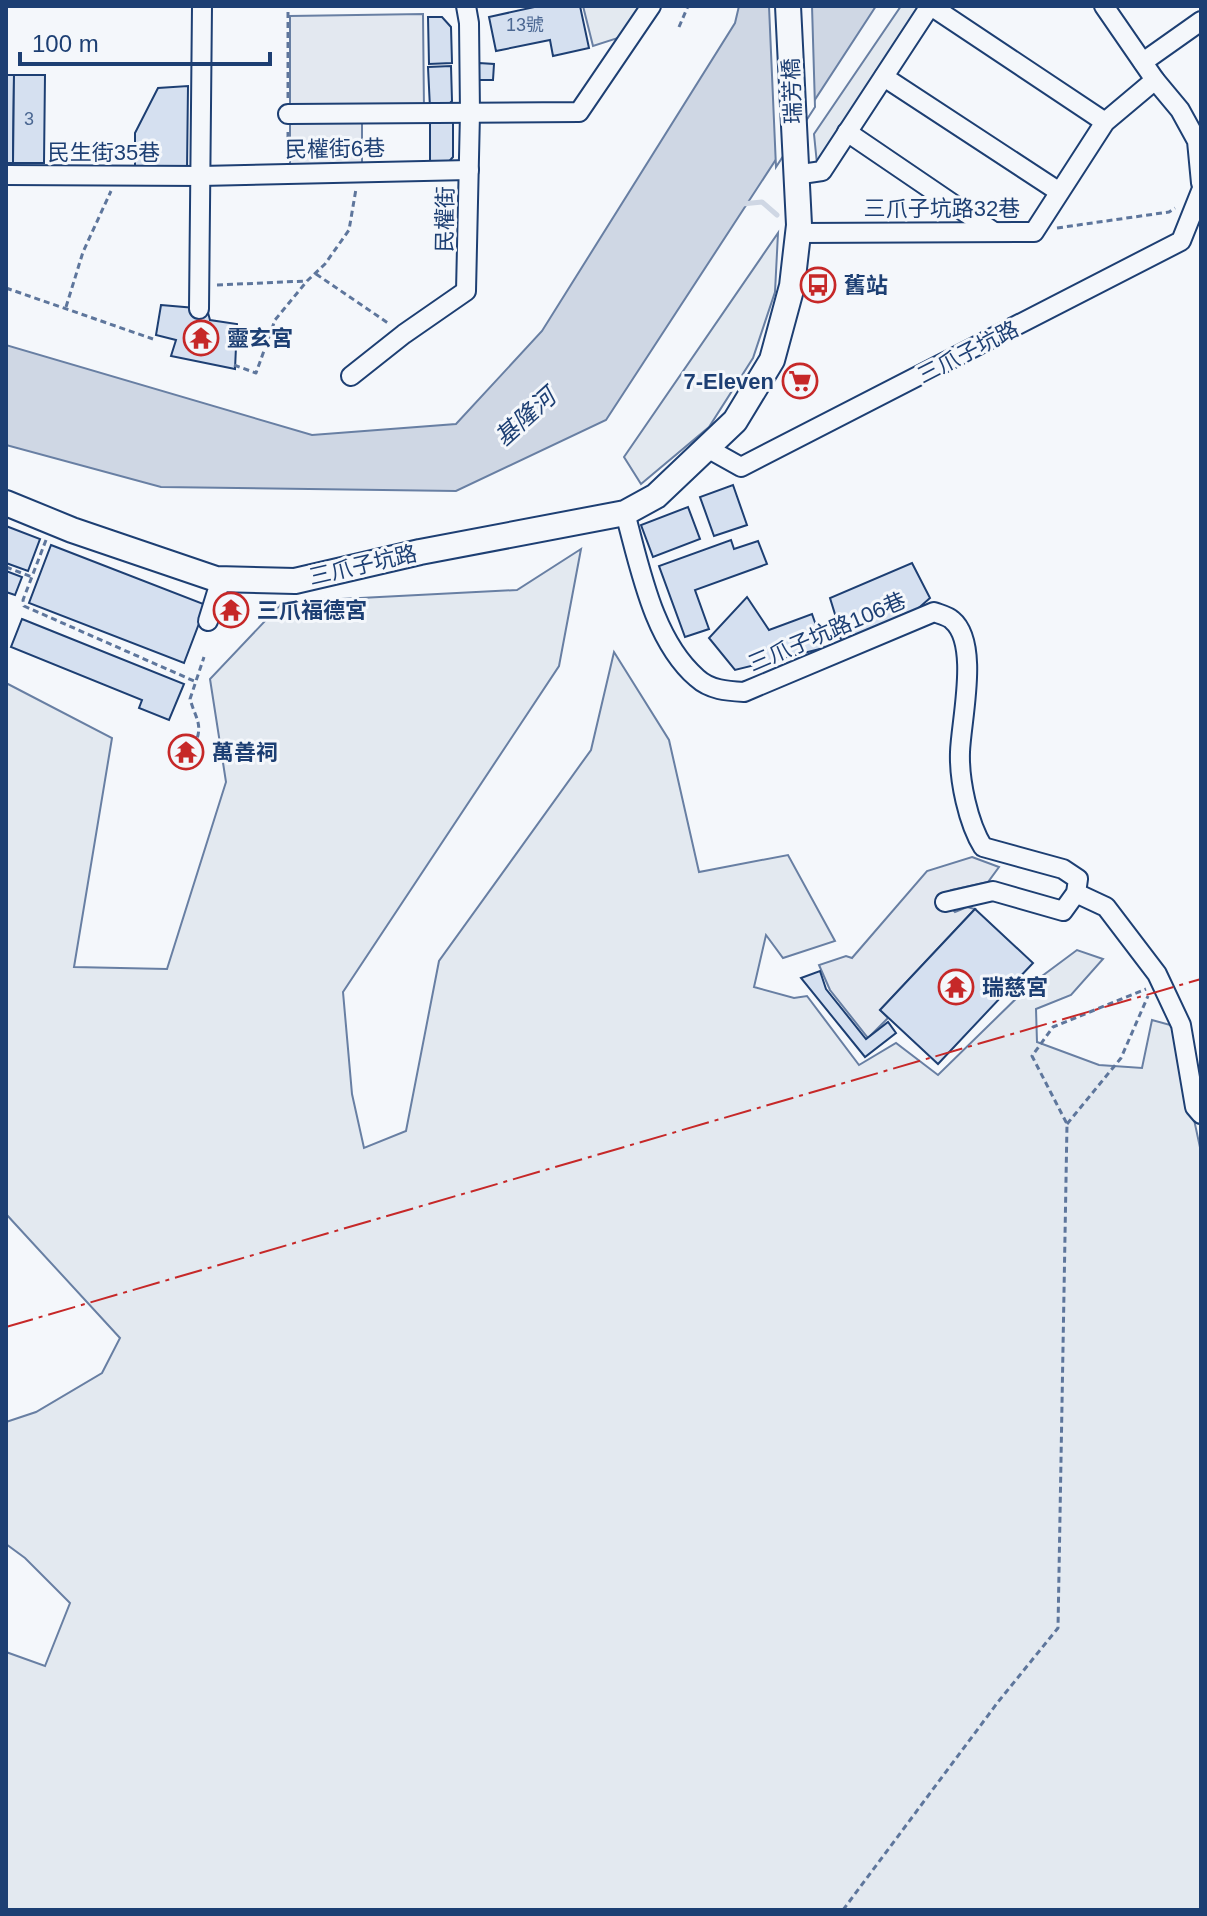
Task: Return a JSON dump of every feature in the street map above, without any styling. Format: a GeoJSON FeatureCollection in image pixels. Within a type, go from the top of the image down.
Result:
{"type":"FeatureCollection","features":[{"type":"Feature","properties":{"kind":"main road","name":"瑞芳橋"},"geometry":{"type":"LineString","coordinates":[[788,6],[795,175]]}},
{"type":"Feature","properties":{"kind":"main road","name":"三爪子坑路"},"geometry":{"type":"LineString","coordinates":[[6,503],[221,579],[295,581],[420,552],[625,513],[656,496],[735,421],[772,360],[792,286],[799,233],[795,175]]}},
{"type":"Feature","properties":{"kind":"street"},"geometry":{"type":"LineString","coordinates":[[199,307],[202,6]]}},
{"type":"Feature","properties":{"kind":"street","name":"民權街"},"geometry":{"type":"LineString","coordinates":[[351,376],[466,291],[470,113],[466,6]]}},
{"type":"Feature","properties":{"kind":"street"},"geometry":{"type":"LineString","coordinates":[[288,114],[579,112],[651,6]]}},
{"type":"Feature","properties":{"kind":"street"},"geometry":{"type":"LineString","coordinates":[[795,175],[822,171],[931,6],[1105,122]]}},
{"type":"Feature","properties":{"kind":"street"},"geometry":{"type":"LineString","coordinates":[[1104,6],[1155,80],[1180,110],[1197,141],[1201,183]]}},
{"type":"Feature","properties":{"kind":"street"},"geometry":{"type":"LineString","coordinates":[[1143,62],[1201,21]]}},
{"type":"Feature","properties":{"kind":"street"},"geometry":{"type":"LineString","coordinates":[[884,77],[1058,191]]}},
{"type":"Feature","properties":{"kind":"street","name":"三爪子坑路32巷"},"geometry":{"type":"LineString","coordinates":[[799,233],[1034,232],[1105,122],[1155,80]]}},
{"type":"Feature","properties":{"kind":"street"},"geometry":{"type":"LineString","coordinates":[[847,132],[994,232]]}},
{"type":"Feature","properties":{"kind":"street","name":"民權街6巷"},"geometry":{"type":"LineString","coordinates":[[201,176],[469,170]]}},
{"type":"Feature","properties":{"kind":"street","name":"民生街35巷"},"geometry":{"type":"LineString","coordinates":[[6,175],[201,176]]}},
{"type":"Feature","properties":{"kind":"street","name":"三爪子坑路"},"geometry":{"type":"LineString","coordinates":[[707,448],[741,467],[1167,249],[1181,241],[1201,191]]}},
{"type":"Feature","properties":{"kind":"street","name":"三爪子坑路106巷"},"geometry":{"type":"LineString","coordinates":[[625,513],[649,600],[676,655],[698,680],[722,691],[744,692],[934,612],[952,620],[963,637],[968,685],[960,755],[974,833],[983,847],[1063,869],[1078,879],[1076,893]]}},
{"type":"Feature","properties":{"kind":"street"},"geometry":{"type":"LineString","coordinates":[[208,621],[221,579]]}},
{"type":"Feature","properties":{"kind":"street"},"geometry":{"type":"LineString","coordinates":[[945,902],[993,891],[1063,911],[1076,893],[1106,907],[1157,974],[1181,1025],[1195,1107],[1201,1114]]}},
{"type":"Feature","properties":{"kind":"path"},"geometry":{"type":"LineString","coordinates":[[288,6],[288,174]]}},
{"type":"Feature","properties":{"kind":"path"},"geometry":{"type":"LineString","coordinates":[[679,27],[688,6]]}},
{"type":"Feature","properties":{"kind":"path"},"geometry":{"type":"LineString","coordinates":[[234,365],[256,373],[275,320],[316,274],[349,230],[359,174]]}},
{"type":"Feature","properties":{"kind":"path"},"geometry":{"type":"LineString","coordinates":[[66,307],[83,252],[117,177]]}},
{"type":"Feature","properties":{"kind":"path"},"geometry":{"type":"LineString","coordinates":[[1034,232],[1169,212],[1180,205]]}},
{"type":"Feature","properties":{"kind":"path"},"geometry":{"type":"LineString","coordinates":[[316,274],[404,334]]}},
{"type":"Feature","properties":{"kind":"path"},"geometry":{"type":"LineString","coordinates":[[198,285],[307,281]]}},
{"type":"Feature","properties":{"kind":"path"},"geometry":{"type":"LineString","coordinates":[[6,288],[153,339]]}},
{"type":"Feature","properties":{"kind":"path"},"geometry":{"type":"LineString","coordinates":[[53,521],[23,600],[24,606],[194,681]]}},
{"type":"Feature","properties":{"kind":"path"},"geometry":{"type":"LineString","coordinates":[[6,567],[32,577]]}},
{"type":"Feature","properties":{"kind":"path"},"geometry":{"type":"LineString","coordinates":[[194,747],[199,716],[190,699],[204,657]]}},
{"type":"Feature","properties":{"kind":"path"},"geometry":{"type":"LineString","coordinates":[[843,1910],[998,1702],[1058,1628],[1067,1124],[1032,1056],[1053,1027],[1153,986],[1121,1058],[1067,1124]]}},
{"type":"Feature","properties":{"kind":"shaded area"},"geometry":{"type":"Polygon","coordinates":[[[583,6],[644,6],[618,38],[593,46],[583,6]]]}},
{"type":"Feature","properties":{"kind":"shaded area"},"geometry":{"type":"Polygon","coordinates":[[[901,6],[923,6],[817,164],[814,134],[901,6]]]}},
{"type":"Feature","properties":{"kind":"shaded area"},"geometry":{"type":"Polygon","coordinates":[[[423,14],[424,110],[290,112],[290,16],[423,14]]]}},
{"type":"Feature","properties":{"kind":"shaded area"},"geometry":{"type":"Polygon","coordinates":[[[290,115],[362,115],[362,167],[290,167],[290,115]]]}},
{"type":"Feature","properties":{"kind":"shaded area"},"geometry":{"type":"Polygon","coordinates":[[[778,233],[775,292],[753,358],[709,427],[641,484],[624,457],[778,233]]]}},
{"type":"Feature","properties":{"kind":"shaded area"},"geometry":{"type":"Polygon","coordinates":[[[581,549],[559,666],[343,992],[352,1094],[364,1148],[406,1131],[439,961],[591,750],[614,652],[669,740],[699,872],[788,855],[835,941],[783,958],[766,935],[754,987],[794,998],[807,996],[859,1065],[896,1043],[938,1075],[1030,985],[1077,950],[1103,959],[1071,995],[1036,1009],[1037,1042],[1099,1065],[1142,1068],[1152,1020],[1174,1026],[1201,1152],[1201,1910],[6,1910],[6,1652],[45,1666],[70,1603],[25,1558],[6,1544],[6,1422],[36,1412],[102,1373],[120,1338],[6,1214],[6,683],[112,738],[74,967],[167,969],[226,782],[210,679],[283,602],[517,590],[581,549]]]}},
{"type":"Feature","properties":{"kind":"shaded area"},"geometry":{"type":"Polygon","coordinates":[[[972,857],[999,867],[988,882],[951,890],[946,902],[955,912],[967,907],[975,909],[880,1010],[888,1018],[868,1038],[830,990],[819,965],[846,956],[852,958],[927,871],[972,857]]]}},
{"type":"Feature","properties":{"kind":"water","name":"基隆河"},"geometry":{"type":"Polygon","coordinates":[[[739,6],[876,6],[606,420],[456,491],[161,487],[6,445],[6,345],[312,435],[456,424],[542,331],[735,23],[739,6]]]}},
{"type":"Feature","properties":{"kind":"pier"},"geometry":{"type":"Polygon","coordinates":[[[769,6],[812,6],[815,107],[776,167],[769,6]]]}},
{"type":"Feature","properties":{"kind":"building"},"geometry":{"type":"Polygon","coordinates":[[[539,6],[580,6],[589,48],[553,56],[550,40],[496,51],[489,17],[539,6]]]}},
{"type":"Feature","properties":{"kind":"building"},"geometry":{"type":"Polygon","coordinates":[[[428,17],[442,17],[451,27],[452,63],[429,64],[428,17]]]}},
{"type":"Feature","properties":{"kind":"building"},"geometry":{"type":"Polygon","coordinates":[[[479,63],[494,64],[493,80],[478,80],[479,63]]]}},
{"type":"Feature","properties":{"kind":"building"},"geometry":{"type":"Polygon","coordinates":[[[451,66],[452,101],[445,108],[430,108],[428,67],[451,66]]]}},
{"type":"Feature","properties":{"kind":"building"},"geometry":{"type":"Polygon","coordinates":[[[6,75],[14,75],[13,163],[6,163],[6,75]]]}},
{"type":"Feature","properties":{"kind":"building"},"geometry":{"type":"Polygon","coordinates":[[[14,75],[45,75],[44,163],[13,163],[14,75]]]}},
{"type":"Feature","properties":{"kind":"building"},"geometry":{"type":"Polygon","coordinates":[[[188,86],[187,170],[135,168],[135,133],[158,88],[188,86]]]}},
{"type":"Feature","properties":{"kind":"building"},"geometry":{"type":"Polygon","coordinates":[[[453,119],[453,157],[446,165],[430,165],[430,120],[453,119]]]}},
{"type":"Feature","properties":{"kind":"building","name":"靈玄宮"},"geometry":{"type":"Polygon","coordinates":[[[161,305],[207,309],[210,320],[237,324],[235,369],[171,356],[176,340],[156,335],[161,305]]]}},
{"type":"Feature","properties":{"kind":"building"},"geometry":{"type":"Polygon","coordinates":[[[733,485],[747,525],[714,536],[700,497],[733,485]]]}},
{"type":"Feature","properties":{"kind":"building"},"geometry":{"type":"Polygon","coordinates":[[[688,507],[700,539],[653,557],[641,525],[688,507]]]}},
{"type":"Feature","properties":{"kind":"building"},"geometry":{"type":"Polygon","coordinates":[[[6,526],[40,539],[28,571],[6,563],[6,526]]]}},
{"type":"Feature","properties":{"kind":"building"},"geometry":{"type":"Polygon","coordinates":[[[731,540],[734,549],[758,541],[767,564],[695,590],[709,629],[685,637],[659,566],[731,540]]]}},
{"type":"Feature","properties":{"kind":"building"},"geometry":{"type":"Polygon","coordinates":[[[51,545],[206,605],[184,663],[29,603],[51,545]]]}},
{"type":"Feature","properties":{"kind":"building"},"geometry":{"type":"Polygon","coordinates":[[[912,563],[930,598],[913,613],[842,641],[834,626],[838,624],[830,598],[912,563]]]}},
{"type":"Feature","properties":{"kind":"building"},"geometry":{"type":"Polygon","coordinates":[[[6,571],[22,577],[15,595],[6,592],[6,571]]]}},
{"type":"Feature","properties":{"kind":"building","name":"三爪福德宮"},"geometry":{"type":"Polygon","coordinates":[[[238,597],[244,615],[224,622],[218,604],[238,597]]]}},
{"type":"Feature","properties":{"kind":"building"},"geometry":{"type":"Polygon","coordinates":[[[747,597],[769,630],[812,614],[824,648],[735,670],[709,638],[747,597]]]}},
{"type":"Feature","properties":{"kind":"building"},"geometry":{"type":"Polygon","coordinates":[[[22,619],[184,684],[169,720],[139,708],[142,700],[11,647],[22,619]]]}},
{"type":"Feature","properties":{"kind":"building","name":"萬善祠"},"geometry":{"type":"Polygon","coordinates":[[[184,739],[199,756],[188,765],[174,748],[184,739]]]}},
{"type":"Feature","properties":{"kind":"building","name":"瑞慈宮"},"geometry":{"type":"Polygon","coordinates":[[[975,909],[1033,963],[938,1064],[880,1010],[975,909]]]}},
{"type":"Feature","properties":{"kind":"building"},"geometry":{"type":"Polygon","coordinates":[[[820,971],[826,989],[866,1039],[888,1022],[896,1033],[865,1057],[801,978],[820,971]]]}},
{"type":"Feature","properties":{"kind":"waterway"},"geometry":{"type":"LineString","coordinates":[[742,204],[762,202],[777,215]]}},
{"type":"Feature","properties":{"kind":"power"},"geometry":{"type":"LineString","coordinates":[[6,1327],[1201,979]]}},
{"type":"Feature","properties":{"kind":"place","name":"舊站"},"geometry":{"type":"Point","coordinates":[818,285]}},
{"type":"Feature","properties":{"kind":"place","name":"靈玄宮"},"geometry":{"type":"Point","coordinates":[201,338]}},
{"type":"Feature","properties":{"kind":"place","name":"7-Eleven"},"geometry":{"type":"Point","coordinates":[800,381]}},
{"type":"Feature","properties":{"kind":"place","name":"三爪福德宮"},"geometry":{"type":"Point","coordinates":[231,610]}},
{"type":"Feature","properties":{"kind":"place","name":"萬善祠"},"geometry":{"type":"Point","coordinates":[186,752]}},
{"type":"Feature","properties":{"kind":"place","name":"瑞慈宮"},"geometry":{"type":"Point","coordinates":[956,987]}}]}
